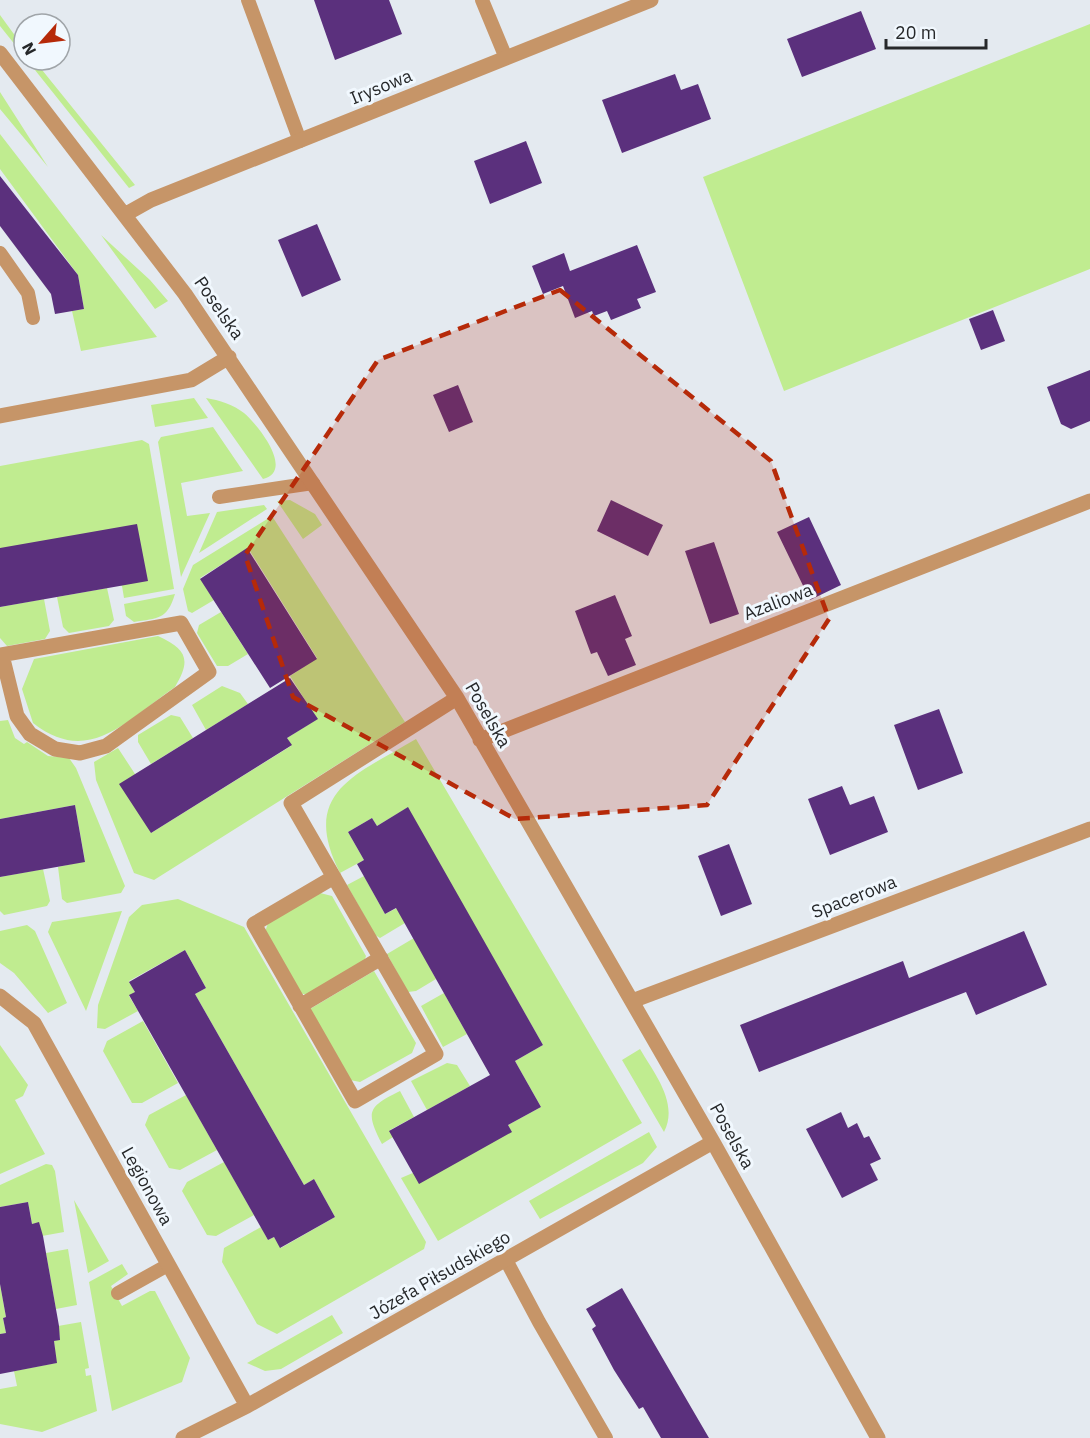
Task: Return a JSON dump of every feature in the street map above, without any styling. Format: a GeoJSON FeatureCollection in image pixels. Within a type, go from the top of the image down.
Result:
{"type":"FeatureCollection","features":[{"type":"Feature","properties":{"kind":"street","name":"Irysowa"},"geometry":{"type":"LineString","coordinates":[[126,214],[151,200],[651,0]]}},
{"type":"Feature","properties":{"kind":"street","name":"Poselska"},"geometry":{"type":"LineString","coordinates":[[0,53],[126,214],[229,357],[457,698],[713,1142],[878,1438]]}},
{"type":"Feature","properties":{"kind":"street"},"geometry":{"type":"LineString","coordinates":[[0,416],[191,380],[229,357]]}},
{"type":"Feature","properties":{"kind":"street","name":"Azaliowa"},"geometry":{"type":"LineString","coordinates":[[480,740],[1090,501]]}},
{"type":"Feature","properties":{"kind":"street"},"geometry":{"type":"LineString","coordinates":[[181,622],[209,672],[106,746],[80,753],[55,749],[30,734],[17,716],[1,655],[181,622]]}},
{"type":"Feature","properties":{"kind":"street"},"geometry":{"type":"LineString","coordinates":[[334,877],[254,924],[356,1101],[436,1054],[381,958],[334,877],[291,803],[457,698]]}},
{"type":"Feature","properties":{"kind":"street","name":"Spacerowa"},"geometry":{"type":"LineString","coordinates":[[632,1001],[1090,829]]}},
{"type":"Feature","properties":{"kind":"street"},"geometry":{"type":"LineString","coordinates":[[300,1006],[381,958]]}},
{"type":"Feature","properties":{"kind":"street","name":"Legionowa"},"geometry":{"type":"LineString","coordinates":[[0,996],[33,1023],[247,1406]]}},
{"type":"Feature","properties":{"kind":"street","name":"Józefa Piłsudskiego"},"geometry":{"type":"LineString","coordinates":[[183,1438],[247,1406],[713,1142]]}},
{"type":"Feature","properties":{"kind":"lane"},"geometry":{"type":"LineString","coordinates":[[249,0],[300,141]]}},
{"type":"Feature","properties":{"kind":"lane"},"geometry":{"type":"LineString","coordinates":[[482,0],[506,58]]}},
{"type":"Feature","properties":{"kind":"lane"},"geometry":{"type":"LineString","coordinates":[[0,253],[28,293],[33,318]]}},
{"type":"Feature","properties":{"kind":"lane"},"geometry":{"type":"LineString","coordinates":[[219,497],[313,483]]}},
{"type":"Feature","properties":{"kind":"lane"},"geometry":{"type":"LineString","coordinates":[[506,1260],[606,1438]]}},
{"type":"Feature","properties":{"kind":"lane"},"geometry":{"type":"LineString","coordinates":[[118,1293],[168,1265]]}},
{"type":"Feature","properties":{"kind":"highlighted area"},"geometry":{"type":"Polygon","coordinates":[[[560,290],[771,461],[829,619],[707,805],[515,819],[293,697],[245,555],[378,360],[560,290]]]}},
{"type":"Feature","properties":{"kind":"green space"},"geometry":{"type":"Polygon","coordinates":[[[0,15],[12,32],[12,41],[0,26],[0,15]]]}},
{"type":"Feature","properties":{"kind":"green space"},"geometry":{"type":"Polygon","coordinates":[[[1090,24],[1090,269],[784,391],[703,177],[1090,24]]]}},
{"type":"Feature","properties":{"kind":"green space"},"geometry":{"type":"Polygon","coordinates":[[[37,72],[44,72],[135,185],[129,188],[37,72]]]}},
{"type":"Feature","properties":{"kind":"green space"},"geometry":{"type":"Polygon","coordinates":[[[0,92],[48,167],[0,109],[0,92]]]}},
{"type":"Feature","properties":{"kind":"green space"},"geometry":{"type":"Polygon","coordinates":[[[0,134],[157,337],[81,351],[72,311],[84,309],[78,275],[0,169],[0,134]]]}},
{"type":"Feature","properties":{"kind":"green space"},"geometry":{"type":"Polygon","coordinates":[[[101,235],[150,280],[168,301],[155,309],[101,235]]]}},
{"type":"Feature","properties":{"kind":"green space"},"geometry":{"type":"Polygon","coordinates":[[[194,398],[208,418],[155,427],[151,405],[194,398]]]}},
{"type":"Feature","properties":{"kind":"green space"},"geometry":{"type":"Polygon","coordinates":[[[206,398],[236,408],[257,427],[265,437],[275,458],[276,467],[272,474],[263,479],[206,398]]]}},
{"type":"Feature","properties":{"kind":"green space"},"geometry":{"type":"Polygon","coordinates":[[[213,427],[243,471],[181,483],[187,516],[210,513],[181,577],[158,442],[161,437],[213,427]]]}},
{"type":"Feature","properties":{"kind":"green space"},"geometry":{"type":"Polygon","coordinates":[[[142,440],[149,444],[174,589],[124,598],[122,586],[0,548],[0,466],[142,440]]]}},
{"type":"Feature","properties":{"kind":"green space"},"geometry":{"type":"Polygon","coordinates":[[[290,500],[315,514],[322,525],[303,539],[277,501],[290,500]]]}},
{"type":"Feature","properties":{"kind":"green space"},"geometry":{"type":"Polygon","coordinates":[[[264,505],[267,509],[199,553],[217,512],[264,505]]]}},
{"type":"Feature","properties":{"kind":"green space"},"geometry":{"type":"Polygon","coordinates":[[[272,516],[405,722],[154,880],[134,873],[96,780],[94,762],[118,748],[135,774],[151,833],[291,746],[287,738],[317,719],[290,676],[317,658],[248,548],[200,578],[214,600],[192,613],[188,611],[183,589],[193,565],[272,516]]]}},
{"type":"Feature","properties":{"kind":"green space"},"geometry":{"type":"Polygon","coordinates":[[[107,588],[114,620],[109,626],[69,633],[63,627],[57,597],[107,588]]]}},
{"type":"Feature","properties":{"kind":"green space"},"geometry":{"type":"Polygon","coordinates":[[[175,594],[169,609],[161,616],[134,622],[126,616],[124,604],[175,594]]]}},
{"type":"Feature","properties":{"kind":"green space"},"geometry":{"type":"Polygon","coordinates":[[[44,599],[50,631],[45,639],[7,646],[0,638],[0,607],[44,599]]]}},
{"type":"Feature","properties":{"kind":"green space"},"geometry":{"type":"Polygon","coordinates":[[[221,612],[248,654],[228,666],[217,666],[197,633],[199,625],[221,612]]]}},
{"type":"Feature","properties":{"kind":"green space"},"geometry":{"type":"Polygon","coordinates":[[[158,636],[180,650],[184,662],[180,677],[175,687],[124,724],[107,734],[90,740],[72,741],[53,735],[33,723],[22,689],[34,659],[158,636]]]}},
{"type":"Feature","properties":{"kind":"green space"},"geometry":{"type":"Polygon","coordinates":[[[222,686],[240,693],[248,704],[206,730],[192,705],[222,686]]]}},
{"type":"Feature","properties":{"kind":"green space"},"geometry":{"type":"Polygon","coordinates":[[[171,715],[180,717],[193,738],[151,764],[138,742],[138,735],[171,715]]]}},
{"type":"Feature","properties":{"kind":"green space"},"geometry":{"type":"Polygon","coordinates":[[[8,720],[15,738],[24,744],[27,742],[48,756],[69,758],[76,768],[125,886],[121,893],[67,903],[62,899],[58,867],[85,861],[75,805],[0,819],[0,721],[8,720]]]}},
{"type":"Feature","properties":{"kind":"green space"},"geometry":{"type":"Polygon","coordinates":[[[416,739],[642,1123],[438,1241],[401,1178],[511,1131],[508,1125],[541,1107],[515,1061],[543,1045],[407,808],[377,826],[372,818],[348,832],[364,860],[340,873],[329,845],[326,823],[330,804],[340,789],[355,776],[416,739]]]}},
{"type":"Feature","properties":{"kind":"green space"},"geometry":{"type":"Polygon","coordinates":[[[43,869],[50,901],[47,906],[4,915],[0,911],[0,877],[43,869]]]}},
{"type":"Feature","properties":{"kind":"green space"},"geometry":{"type":"Polygon","coordinates":[[[364,876],[385,914],[397,908],[405,923],[380,938],[375,935],[347,885],[364,876]]]}},
{"type":"Feature","properties":{"kind":"green space"},"geometry":{"type":"Polygon","coordinates":[[[320,893],[332,896],[366,956],[364,962],[309,995],[298,993],[265,932],[268,923],[320,893]]]}},
{"type":"Feature","properties":{"kind":"green space"},"geometry":{"type":"Polygon","coordinates":[[[178,899],[244,927],[426,1242],[424,1249],[277,1334],[257,1324],[222,1262],[224,1248],[261,1227],[268,1240],[274,1237],[281,1248],[335,1217],[314,1179],[304,1185],[195,994],[206,988],[185,950],[129,981],[135,992],[129,996],[138,1011],[105,1029],[97,1028],[98,1005],[129,917],[142,905],[178,899]]]}},
{"type":"Feature","properties":{"kind":"green space"},"geometry":{"type":"Polygon","coordinates":[[[122,911],[86,1011],[48,932],[52,922],[122,911]]]}},
{"type":"Feature","properties":{"kind":"green space"},"geometry":{"type":"Polygon","coordinates":[[[27,925],[35,931],[67,1003],[48,1013],[14,973],[0,963],[0,931],[27,925]]]}},
{"type":"Feature","properties":{"kind":"green space"},"geometry":{"type":"Polygon","coordinates":[[[414,938],[436,979],[416,991],[408,992],[387,954],[414,938]]]}},
{"type":"Feature","properties":{"kind":"green space"},"geometry":{"type":"Polygon","coordinates":[[[374,971],[416,1043],[412,1053],[360,1082],[350,1080],[310,1009],[374,971]]]}},
{"type":"Feature","properties":{"kind":"green space"},"geometry":{"type":"Polygon","coordinates":[[[444,993],[467,1034],[443,1047],[421,1006],[444,993]]]}},
{"type":"Feature","properties":{"kind":"green space"},"geometry":{"type":"Polygon","coordinates":[[[143,1021],[178,1083],[142,1103],[132,1103],[103,1051],[107,1041],[143,1021]]]}},
{"type":"Feature","properties":{"kind":"green space"},"geometry":{"type":"Polygon","coordinates":[[[0,1045],[28,1085],[23,1096],[15,1100],[45,1154],[0,1174],[0,1045]]]}},
{"type":"Feature","properties":{"kind":"green space"},"geometry":{"type":"Polygon","coordinates":[[[640,1049],[658,1078],[667,1099],[668,1121],[664,1132],[622,1060],[640,1049]]]}},
{"type":"Feature","properties":{"kind":"green space"},"geometry":{"type":"Polygon","coordinates":[[[447,1063],[457,1065],[470,1086],[427,1110],[411,1081],[447,1063]]]}},
{"type":"Feature","properties":{"kind":"green space"},"geometry":{"type":"Polygon","coordinates":[[[400,1091],[414,1117],[390,1130],[393,1137],[382,1144],[373,1124],[373,1111],[381,1101],[400,1091]]]}},
{"type":"Feature","properties":{"kind":"green space"},"geometry":{"type":"Polygon","coordinates":[[[186,1095],[217,1150],[180,1170],[169,1168],[145,1125],[149,1115],[186,1095]]]}},
{"type":"Feature","properties":{"kind":"green space"},"geometry":{"type":"Polygon","coordinates":[[[649,1132],[657,1147],[643,1163],[540,1219],[529,1201],[649,1132]]]}},
{"type":"Feature","properties":{"kind":"green space"},"geometry":{"type":"Polygon","coordinates":[[[224,1162],[254,1215],[216,1236],[207,1235],[182,1191],[187,1182],[224,1162]]]}},
{"type":"Feature","properties":{"kind":"green space"},"geometry":{"type":"Polygon","coordinates":[[[46,1164],[52,1165],[55,1171],[64,1232],[42,1236],[39,1223],[32,1224],[28,1202],[0,1207],[0,1185],[46,1164]]]}},
{"type":"Feature","properties":{"kind":"green space"},"geometry":{"type":"Polygon","coordinates":[[[74,1200],[109,1261],[88,1273],[74,1200]]]}},
{"type":"Feature","properties":{"kind":"green space"},"geometry":{"type":"Polygon","coordinates":[[[68,1249],[77,1305],[56,1309],[46,1253],[68,1249]]]}},
{"type":"Feature","properties":{"kind":"green space"},"geometry":{"type":"Polygon","coordinates":[[[122,1264],[128,1274],[111,1286],[122,1306],[150,1291],[155,1291],[190,1358],[182,1382],[112,1411],[89,1282],[122,1264]]]}},
{"type":"Feature","properties":{"kind":"green space"},"geometry":{"type":"Polygon","coordinates":[[[0,1284],[6,1317],[3,1318],[6,1333],[0,1334],[0,1284]]]}},
{"type":"Feature","properties":{"kind":"green space"},"geometry":{"type":"Polygon","coordinates":[[[332,1315],[343,1333],[281,1369],[265,1371],[247,1363],[332,1315]]]}},
{"type":"Feature","properties":{"kind":"green space"},"geometry":{"type":"Polygon","coordinates":[[[81,1322],[89,1368],[85,1369],[86,1376],[91,1375],[97,1411],[42,1432],[0,1424],[0,1389],[17,1386],[14,1371],[56,1363],[54,1341],[60,1339],[58,1326],[81,1322]]]}},
{"type":"Feature","properties":{"kind":"building"},"geometry":{"type":"Polygon","coordinates":[[[314,0],[389,0],[402,34],[335,60],[314,0]]]}},
{"type":"Feature","properties":{"kind":"building"},"geometry":{"type":"Polygon","coordinates":[[[861,11],[876,49],[802,77],[787,39],[861,11]]]}},
{"type":"Feature","properties":{"kind":"building"},"geometry":{"type":"Polygon","coordinates":[[[675,74],[681,90],[698,84],[711,119],[622,153],[602,100],[675,74]]]}},
{"type":"Feature","properties":{"kind":"building"},"geometry":{"type":"Polygon","coordinates":[[[526,141],[542,183],[490,204],[474,161],[526,141]]]}},
{"type":"Feature","properties":{"kind":"building"},"geometry":{"type":"Polygon","coordinates":[[[0,176],[78,275],[84,309],[55,314],[51,294],[0,226],[0,176]]]}},
{"type":"Feature","properties":{"kind":"building"},"geometry":{"type":"Polygon","coordinates":[[[317,224],[341,280],[302,297],[278,240],[317,224]]]}},
{"type":"Feature","properties":{"kind":"building"},"geometry":{"type":"Polygon","coordinates":[[[637,245],[656,292],[637,299],[641,308],[611,320],[607,311],[594,316],[592,311],[575,318],[563,286],[543,294],[532,266],[564,253],[570,271],[637,245]]]}},
{"type":"Feature","properties":{"kind":"building"},"geometry":{"type":"Polygon","coordinates":[[[993,310],[1005,341],[981,350],[969,319],[993,310]]]}},
{"type":"Feature","properties":{"kind":"building"},"geometry":{"type":"Polygon","coordinates":[[[1090,370],[1090,421],[1071,429],[1061,424],[1047,387],[1090,370]]]}},
{"type":"Feature","properties":{"kind":"building"},"geometry":{"type":"Polygon","coordinates":[[[458,385],[473,422],[449,432],[433,395],[458,385]]]}},
{"type":"Feature","properties":{"kind":"building"},"geometry":{"type":"Polygon","coordinates":[[[611,500],[663,525],[648,556],[597,531],[611,500]]]}},
{"type":"Feature","properties":{"kind":"building"},"geometry":{"type":"Polygon","coordinates":[[[809,517],[841,585],[810,600],[777,532],[809,517]]]}},
{"type":"Feature","properties":{"kind":"building"},"geometry":{"type":"Polygon","coordinates":[[[137,524],[148,581],[0,607],[0,548],[137,524]]]}},
{"type":"Feature","properties":{"kind":"building"},"geometry":{"type":"Polygon","coordinates":[[[714,542],[739,614],[710,624],[685,551],[714,542]]]}},
{"type":"Feature","properties":{"kind":"building"},"geometry":{"type":"Polygon","coordinates":[[[247,548],[317,659],[270,688],[200,579],[247,548]]]}},
{"type":"Feature","properties":{"kind":"building"},"geometry":{"type":"Polygon","coordinates":[[[615,595],[632,636],[625,639],[636,665],[608,676],[597,652],[591,654],[575,611],[615,595]]]}},
{"type":"Feature","properties":{"kind":"building"},"geometry":{"type":"Polygon","coordinates":[[[290,678],[318,719],[287,738],[292,745],[151,833],[119,784],[290,678]]]}},
{"type":"Feature","properties":{"kind":"building"},"geometry":{"type":"Polygon","coordinates":[[[939,709],[963,773],[918,790],[894,725],[939,709]]]}},
{"type":"Feature","properties":{"kind":"building"},"geometry":{"type":"Polygon","coordinates":[[[842,786],[850,805],[874,796],[888,832],[830,855],[808,799],[842,786]]]}},
{"type":"Feature","properties":{"kind":"building"},"geometry":{"type":"Polygon","coordinates":[[[75,805],[85,862],[0,877],[0,819],[75,805]]]}},
{"type":"Feature","properties":{"kind":"building"},"geometry":{"type":"Polygon","coordinates":[[[408,807],[543,1045],[515,1061],[541,1107],[508,1125],[512,1132],[419,1184],[389,1131],[490,1075],[396,908],[385,914],[357,864],[364,860],[348,832],[372,818],[377,826],[408,807]]]}},
{"type":"Feature","properties":{"kind":"building"},"geometry":{"type":"Polygon","coordinates":[[[729,844],[752,904],[721,916],[698,856],[729,844]]]}},
{"type":"Feature","properties":{"kind":"building"},"geometry":{"type":"Polygon","coordinates":[[[1024,931],[1047,985],[976,1015],[966,992],[759,1072],[740,1025],[903,961],[909,978],[1024,931]]]}},
{"type":"Feature","properties":{"kind":"building"},"geometry":{"type":"Polygon","coordinates":[[[185,950],[206,988],[195,994],[304,1185],[314,1179],[335,1217],[280,1248],[274,1237],[268,1240],[129,995],[135,992],[129,982],[185,950]]]}},
{"type":"Feature","properties":{"kind":"building"},"geometry":{"type":"Polygon","coordinates":[[[841,1112],[848,1128],[857,1123],[864,1138],[869,1136],[881,1159],[870,1164],[878,1180],[842,1198],[806,1129],[841,1112]]]}},
{"type":"Feature","properties":{"kind":"building"},"geometry":{"type":"Polygon","coordinates":[[[28,1202],[32,1224],[39,1222],[43,1236],[59,1326],[60,1340],[54,1341],[57,1363],[0,1374],[0,1334],[6,1333],[3,1318],[6,1317],[0,1284],[0,1207],[28,1202]]]}},
{"type":"Feature","properties":{"kind":"building"},"geometry":{"type":"Polygon","coordinates":[[[622,1288],[709,1438],[661,1438],[643,1407],[639,1409],[614,1370],[592,1329],[596,1326],[586,1309],[622,1288]]]}}]}
